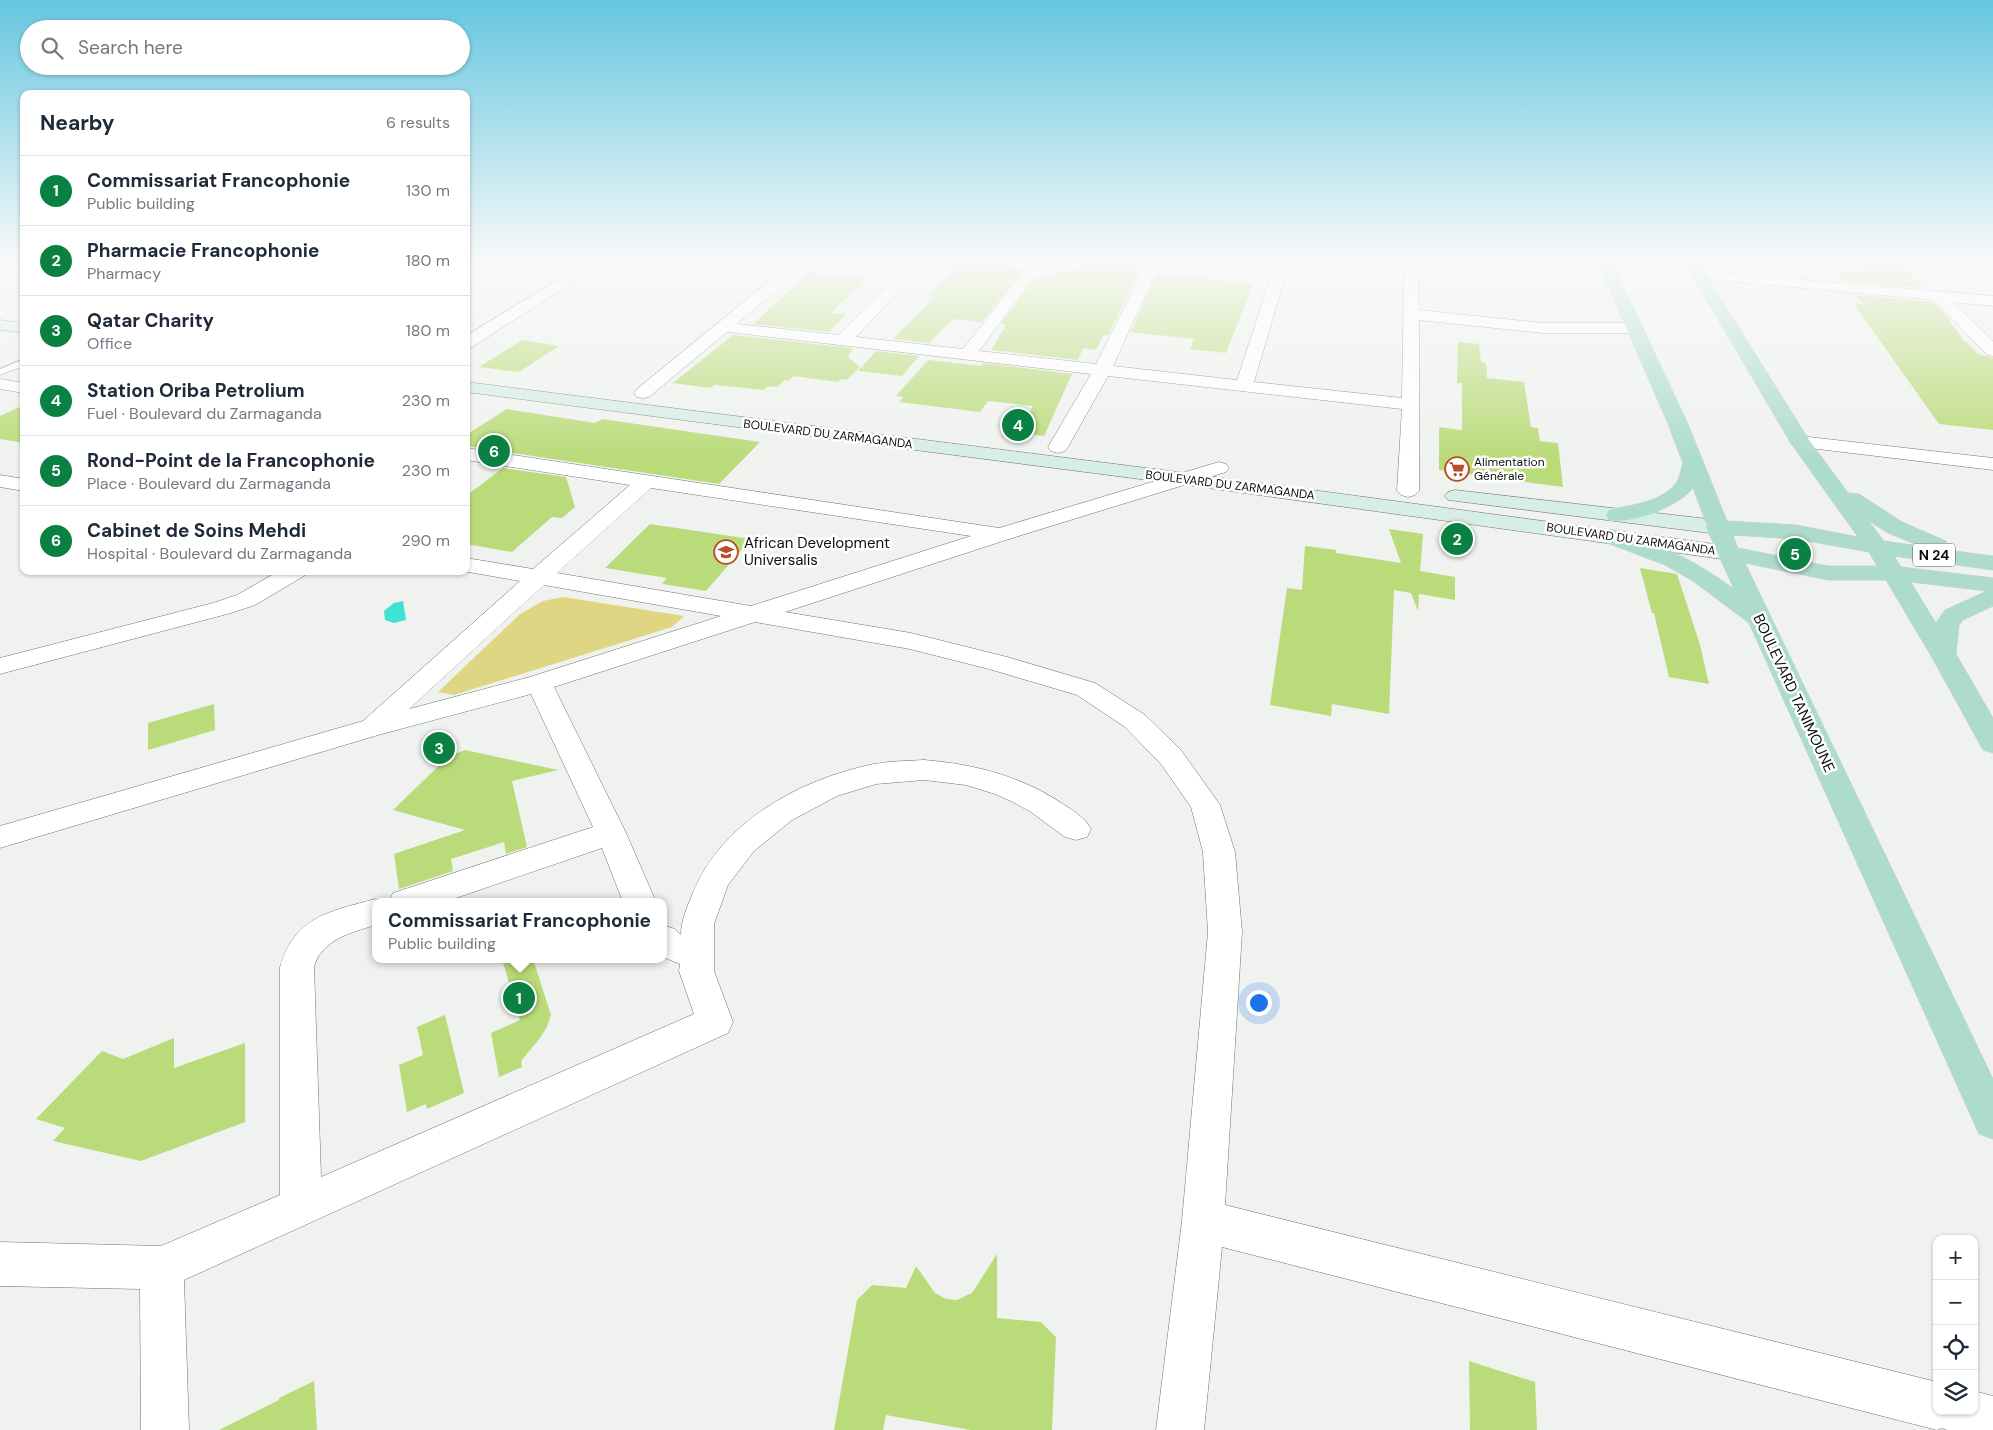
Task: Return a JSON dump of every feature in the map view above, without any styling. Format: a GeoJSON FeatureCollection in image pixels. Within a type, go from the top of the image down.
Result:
{"type":"FeatureCollection","features":[{"type":"Feature","properties":{"kind":"main road"},"geometry":{"type":"LineString","coordinates":[[1730,327],[1800,442],[1877,546],[1992,738]]}},
{"type":"Feature","properties":{"kind":"main road","name":"BOULEVARD TANIMOUNE"},"geometry":{"type":"LineString","coordinates":[[1635,328],[1723,540],[1993,1121]]}},
{"type":"Feature","properties":{"kind":"main road","name":"BOULEVARD DU ZARMAGANDA"},"geometry":{"type":"LineString","coordinates":[[470,371],[1424,493],[1613,525],[1723,540],[1796,532],[1877,546],[1993,571]]}},
{"type":"Feature","properties":{"kind":"main road","name":"BOULEVARD DU ZARMAGANDA"},"geometry":{"type":"LineString","coordinates":[[470,388],[1186,480],[1613,525],[1723,540],[1828,573],[1993,571]]}},
{"type":"Feature","properties":{"kind":"main road"},"geometry":{"type":"LineString","coordinates":[[1693,464],[1684,486],[1672,497],[1642,509],[1613,525],[1647,549],[1701,576],[1760,620]]}},
{"type":"Feature","properties":{"kind":"main road"},"geometry":{"type":"LineString","coordinates":[[1835,487],[1860,506],[1894,527],[1993,571]]}},
{"type":"Feature","properties":{"kind":"main road"},"geometry":{"type":"LineString","coordinates":[[1943,654],[1947,625],[1954,615],[1993,597]]}},
{"type":"Feature","properties":{"kind":"street"},"geometry":{"type":"LineString","coordinates":[[470,341],[492,327]]}},
{"type":"Feature","properties":{"kind":"street"},"geometry":{"type":"LineString","coordinates":[[643,393],[724,327],[1411,405]]}},
{"type":"Feature","properties":{"kind":"street"},"geometry":{"type":"LineString","coordinates":[[844,340],[857,327]]}},
{"type":"Feature","properties":{"kind":"street"},"geometry":{"type":"LineString","coordinates":[[967,355],[989,327]]}},
{"type":"Feature","properties":{"kind":"street"},"geometry":{"type":"LineString","coordinates":[[1058,447],[1102,370],[1123,327]]}},
{"type":"Feature","properties":{"kind":"street"},"geometry":{"type":"LineString","coordinates":[[1244,386],[1262,327]]}},
{"type":"Feature","properties":{"kind":"street"},"geometry":{"type":"LineString","coordinates":[[1412,327],[1411,405],[1424,493]]}},
{"type":"Feature","properties":{"kind":"street"},"geometry":{"type":"LineString","coordinates":[[1531,327],[1635,328]]}},
{"type":"Feature","properties":{"kind":"street"},"geometry":{"type":"LineString","coordinates":[[1969,327],[1993,350]]}},
{"type":"Feature","properties":{"kind":"street"},"geometry":{"type":"LineString","coordinates":[[0,384],[20,387]]}},
{"type":"Feature","properties":{"kind":"street"},"geometry":{"type":"LineString","coordinates":[[1800,442],[1993,464]]}},
{"type":"Feature","properties":{"kind":"street"},"geometry":{"type":"LineString","coordinates":[[470,455],[1001,534]]}},
{"type":"Feature","properties":{"kind":"street"},"geometry":{"type":"LineString","coordinates":[[0,837],[370,728],[539,683],[1001,534],[1186,480],[1219,468]]}},
{"type":"Feature","properties":{"kind":"street"},"geometry":{"type":"LineString","coordinates":[[0,481],[20,484]]}},
{"type":"Feature","properties":{"kind":"street"},"geometry":{"type":"LineString","coordinates":[[370,728],[540,578],[646,481]]}},
{"type":"Feature","properties":{"kind":"street"},"geometry":{"type":"LineString","coordinates":[[470,566],[911,641],[998,662],[1086,688],[1135,721],[1172,757],[1205,804],[1219,852],[1224,932],[1203,1221],[1180,1430]]}},
{"type":"Feature","properties":{"kind":"street"},"geometry":{"type":"LineString","coordinates":[[0,666],[222,608],[246,600],[289,575]]}},
{"type":"Feature","properties":{"kind":"street"},"geometry":{"type":"LineString","coordinates":[[539,683],[611,833],[638,898]]}},
{"type":"Feature","properties":{"kind":"street"},"geometry":{"type":"LineString","coordinates":[[0,1264],[162,1268],[715,1022],[698,981],[695,955],[697,929],[704,904],[715,880],[729,858],[747,838],[768,820],[799,801],[841,782],[868,776],[923,770],[979,777],[1032,797],[1076,829]]}},
{"type":"Feature","properties":{"kind":"street"},"geometry":{"type":"LineString","coordinates":[[417,898],[611,833]]}},
{"type":"Feature","properties":{"kind":"street"},"geometry":{"type":"LineString","coordinates":[[301,1207],[297,967],[299,955],[308,942],[326,928],[372,913]]}},
{"type":"Feature","properties":{"kind":"street"},"geometry":{"type":"LineString","coordinates":[[667,942],[695,955]]}},
{"type":"Feature","properties":{"kind":"street"},"geometry":{"type":"LineString","coordinates":[[1203,1221],[1933,1405]]}},
{"type":"Feature","properties":{"kind":"street"},"geometry":{"type":"LineString","coordinates":[[162,1268],[165,1430]]}},
{"type":"Feature","properties":{"kind":"street"},"geometry":{"type":"LineString","coordinates":[[1974,1415],[1993,1420]]}},
{"type":"Feature","properties":{"kind":"lane"},"geometry":{"type":"LineString","coordinates":[[0,372],[20,364]]}},
{"type":"Feature","properties":{"kind":"shaded area"},"geometry":{"type":"Polygon","coordinates":[[[563,597],[684,616],[672,627],[454,695],[438,692],[520,614],[543,601],[563,597]]]}},
{"type":"Feature","properties":{"kind":"water"},"geometry":{"type":"Polygon","coordinates":[[[403,601],[406,620],[394,623],[385,620],[384,611],[394,603],[403,601]]]}},
{"type":"Feature","properties":{"kind":"building"},"geometry":{"type":"Polygon","coordinates":[[[779,327],[834,327],[829,332],[779,327]]]}},
{"type":"Feature","properties":{"kind":"building"},"geometry":{"type":"Polygon","coordinates":[[[905,327],[945,327],[930,343],[893,339],[905,327]]]}},
{"type":"Feature","properties":{"kind":"building"},"geometry":{"type":"Polygon","coordinates":[[[1005,327],[1112,327],[1108,336],[1104,335],[1096,350],[1083,348],[1078,360],[991,350],[1005,327]]]}},
{"type":"Feature","properties":{"kind":"building"},"geometry":{"type":"Polygon","coordinates":[[[1133,327],[1236,327],[1226,353],[1190,349],[1194,339],[1131,332],[1133,327]]]}},
{"type":"Feature","properties":{"kind":"building"},"geometry":{"type":"Polygon","coordinates":[[[1870,327],[1954,327],[1964,341],[1978,354],[1993,358],[1993,430],[1939,424],[1870,327]]]}},
{"type":"Feature","properties":{"kind":"building"},"geometry":{"type":"Polygon","coordinates":[[[733,335],[853,348],[848,357],[860,367],[847,380],[841,379],[838,382],[793,376],[789,381],[784,380],[778,387],[768,386],[764,390],[715,385],[710,388],[673,383],[733,335]]]}},
{"type":"Feature","properties":{"kind":"building"},"geometry":{"type":"Polygon","coordinates":[[[522,340],[559,346],[519,372],[479,367],[522,340]]]}},
{"type":"Feature","properties":{"kind":"building"},"geometry":{"type":"Polygon","coordinates":[[[1458,342],[1479,344],[1481,362],[1486,363],[1487,378],[1524,382],[1531,427],[1538,428],[1540,441],[1558,443],[1563,487],[1439,470],[1439,427],[1462,430],[1462,383],[1457,383],[1458,342]]]}},
{"type":"Feature","properties":{"kind":"building"},"geometry":{"type":"Polygon","coordinates":[[[876,351],[919,356],[902,376],[858,371],[876,351]]]}},
{"type":"Feature","properties":{"kind":"building"},"geometry":{"type":"Polygon","coordinates":[[[928,360],[981,366],[983,363],[1072,374],[1044,436],[1019,433],[1033,406],[988,401],[980,412],[899,402],[903,397],[896,396],[928,360]]]}},
{"type":"Feature","properties":{"kind":"building"},"geometry":{"type":"Polygon","coordinates":[[[20,407],[20,442],[0,439],[0,416],[20,407]]]}},
{"type":"Feature","properties":{"kind":"building"},"geometry":{"type":"Polygon","coordinates":[[[507,409],[595,423],[602,419],[760,442],[719,484],[470,447],[470,432],[507,409]]]}},
{"type":"Feature","properties":{"kind":"building"},"geometry":{"type":"Polygon","coordinates":[[[503,468],[566,477],[575,507],[562,518],[552,517],[512,552],[470,545],[470,493],[503,468]]]}},
{"type":"Feature","properties":{"kind":"building"},"geometry":{"type":"Polygon","coordinates":[[[650,524],[751,539],[706,591],[662,584],[667,578],[605,568],[650,524]]]}},
{"type":"Feature","properties":{"kind":"building"},"geometry":{"type":"Polygon","coordinates":[[[1389,529],[1423,534],[1420,571],[1455,577],[1455,600],[1419,594],[1418,611],[1411,593],[1394,590],[1389,714],[1332,704],[1331,716],[1270,705],[1287,588],[1302,590],[1305,546],[1401,563],[1389,529]]]}},
{"type":"Feature","properties":{"kind":"building"},"geometry":{"type":"Polygon","coordinates":[[[1640,568],[1677,574],[1700,645],[1709,684],[1669,677],[1654,613],[1652,613],[1640,568]]]}},
{"type":"Feature","properties":{"kind":"building"},"geometry":{"type":"Polygon","coordinates":[[[214,704],[215,730],[148,750],[148,723],[214,704]]]}},
{"type":"Feature","properties":{"kind":"building"},"geometry":{"type":"Polygon","coordinates":[[[465,750],[558,770],[512,781],[527,847],[506,854],[504,842],[451,859],[453,871],[399,889],[394,854],[465,830],[393,810],[449,756],[465,750]]]}},
{"type":"Feature","properties":{"kind":"building"},"geometry":{"type":"Polygon","coordinates":[[[503,963],[534,963],[551,1015],[547,1027],[540,1038],[521,1061],[522,1067],[499,1077],[491,1033],[520,1020],[503,963]]]}},
{"type":"Feature","properties":{"kind":"building"},"geometry":{"type":"Polygon","coordinates":[[[445,1015],[464,1093],[427,1109],[426,1104],[407,1112],[399,1065],[423,1055],[417,1027],[445,1015]]]}},
{"type":"Feature","properties":{"kind":"building"},"geometry":{"type":"Polygon","coordinates":[[[174,1038],[174,1068],[245,1043],[245,1122],[141,1161],[53,1141],[65,1128],[36,1119],[102,1051],[123,1059],[174,1038]]]}},
{"type":"Feature","properties":{"kind":"building"},"geometry":{"type":"Polygon","coordinates":[[[997,1254],[997,1318],[1041,1322],[1056,1337],[1052,1430],[971,1430],[886,1415],[883,1430],[834,1430],[857,1300],[872,1285],[906,1288],[916,1266],[935,1293],[946,1299],[957,1300],[972,1293],[997,1254]]]}},
{"type":"Feature","properties":{"kind":"building"},"geometry":{"type":"Polygon","coordinates":[[[1469,1361],[1535,1382],[1537,1430],[1470,1430],[1469,1361]]]}},
{"type":"Feature","properties":{"kind":"building"},"geometry":{"type":"Polygon","coordinates":[[[314,1381],[317,1430],[219,1430],[279,1400],[279,1398],[314,1381]]]}},
{"type":"Feature","properties":{"kind":"place","name":"Station Oriba Petrolium"},"geometry":{"type":"Point","coordinates":[1018,425]}},
{"type":"Feature","properties":{"kind":"place","name":"Cabinet de Soins Mehdi"},"geometry":{"type":"Point","coordinates":[494,451]}},
{"type":"Feature","properties":{"kind":"place","name":"Alimentation Générale"},"geometry":{"type":"Point","coordinates":[1457,469]}},
{"type":"Feature","properties":{"kind":"place","name":"Pharmacie Francophonie"},"geometry":{"type":"Point","coordinates":[1457,539]}},
{"type":"Feature","properties":{"kind":"place","name":"African Development Universalis"},"geometry":{"type":"Point","coordinates":[726,552]}},
{"type":"Feature","properties":{"kind":"place","name":"Rond-Point de la Francophonie"},"geometry":{"type":"Point","coordinates":[1795,554]}},
{"type":"Feature","properties":{"kind":"place","name":"Qatar Charity"},"geometry":{"type":"Point","coordinates":[439,748]}},
{"type":"Feature","properties":{"kind":"place","name":"Commissariat Francophonie"},"geometry":{"type":"Point","coordinates":[519,998]}}]}
